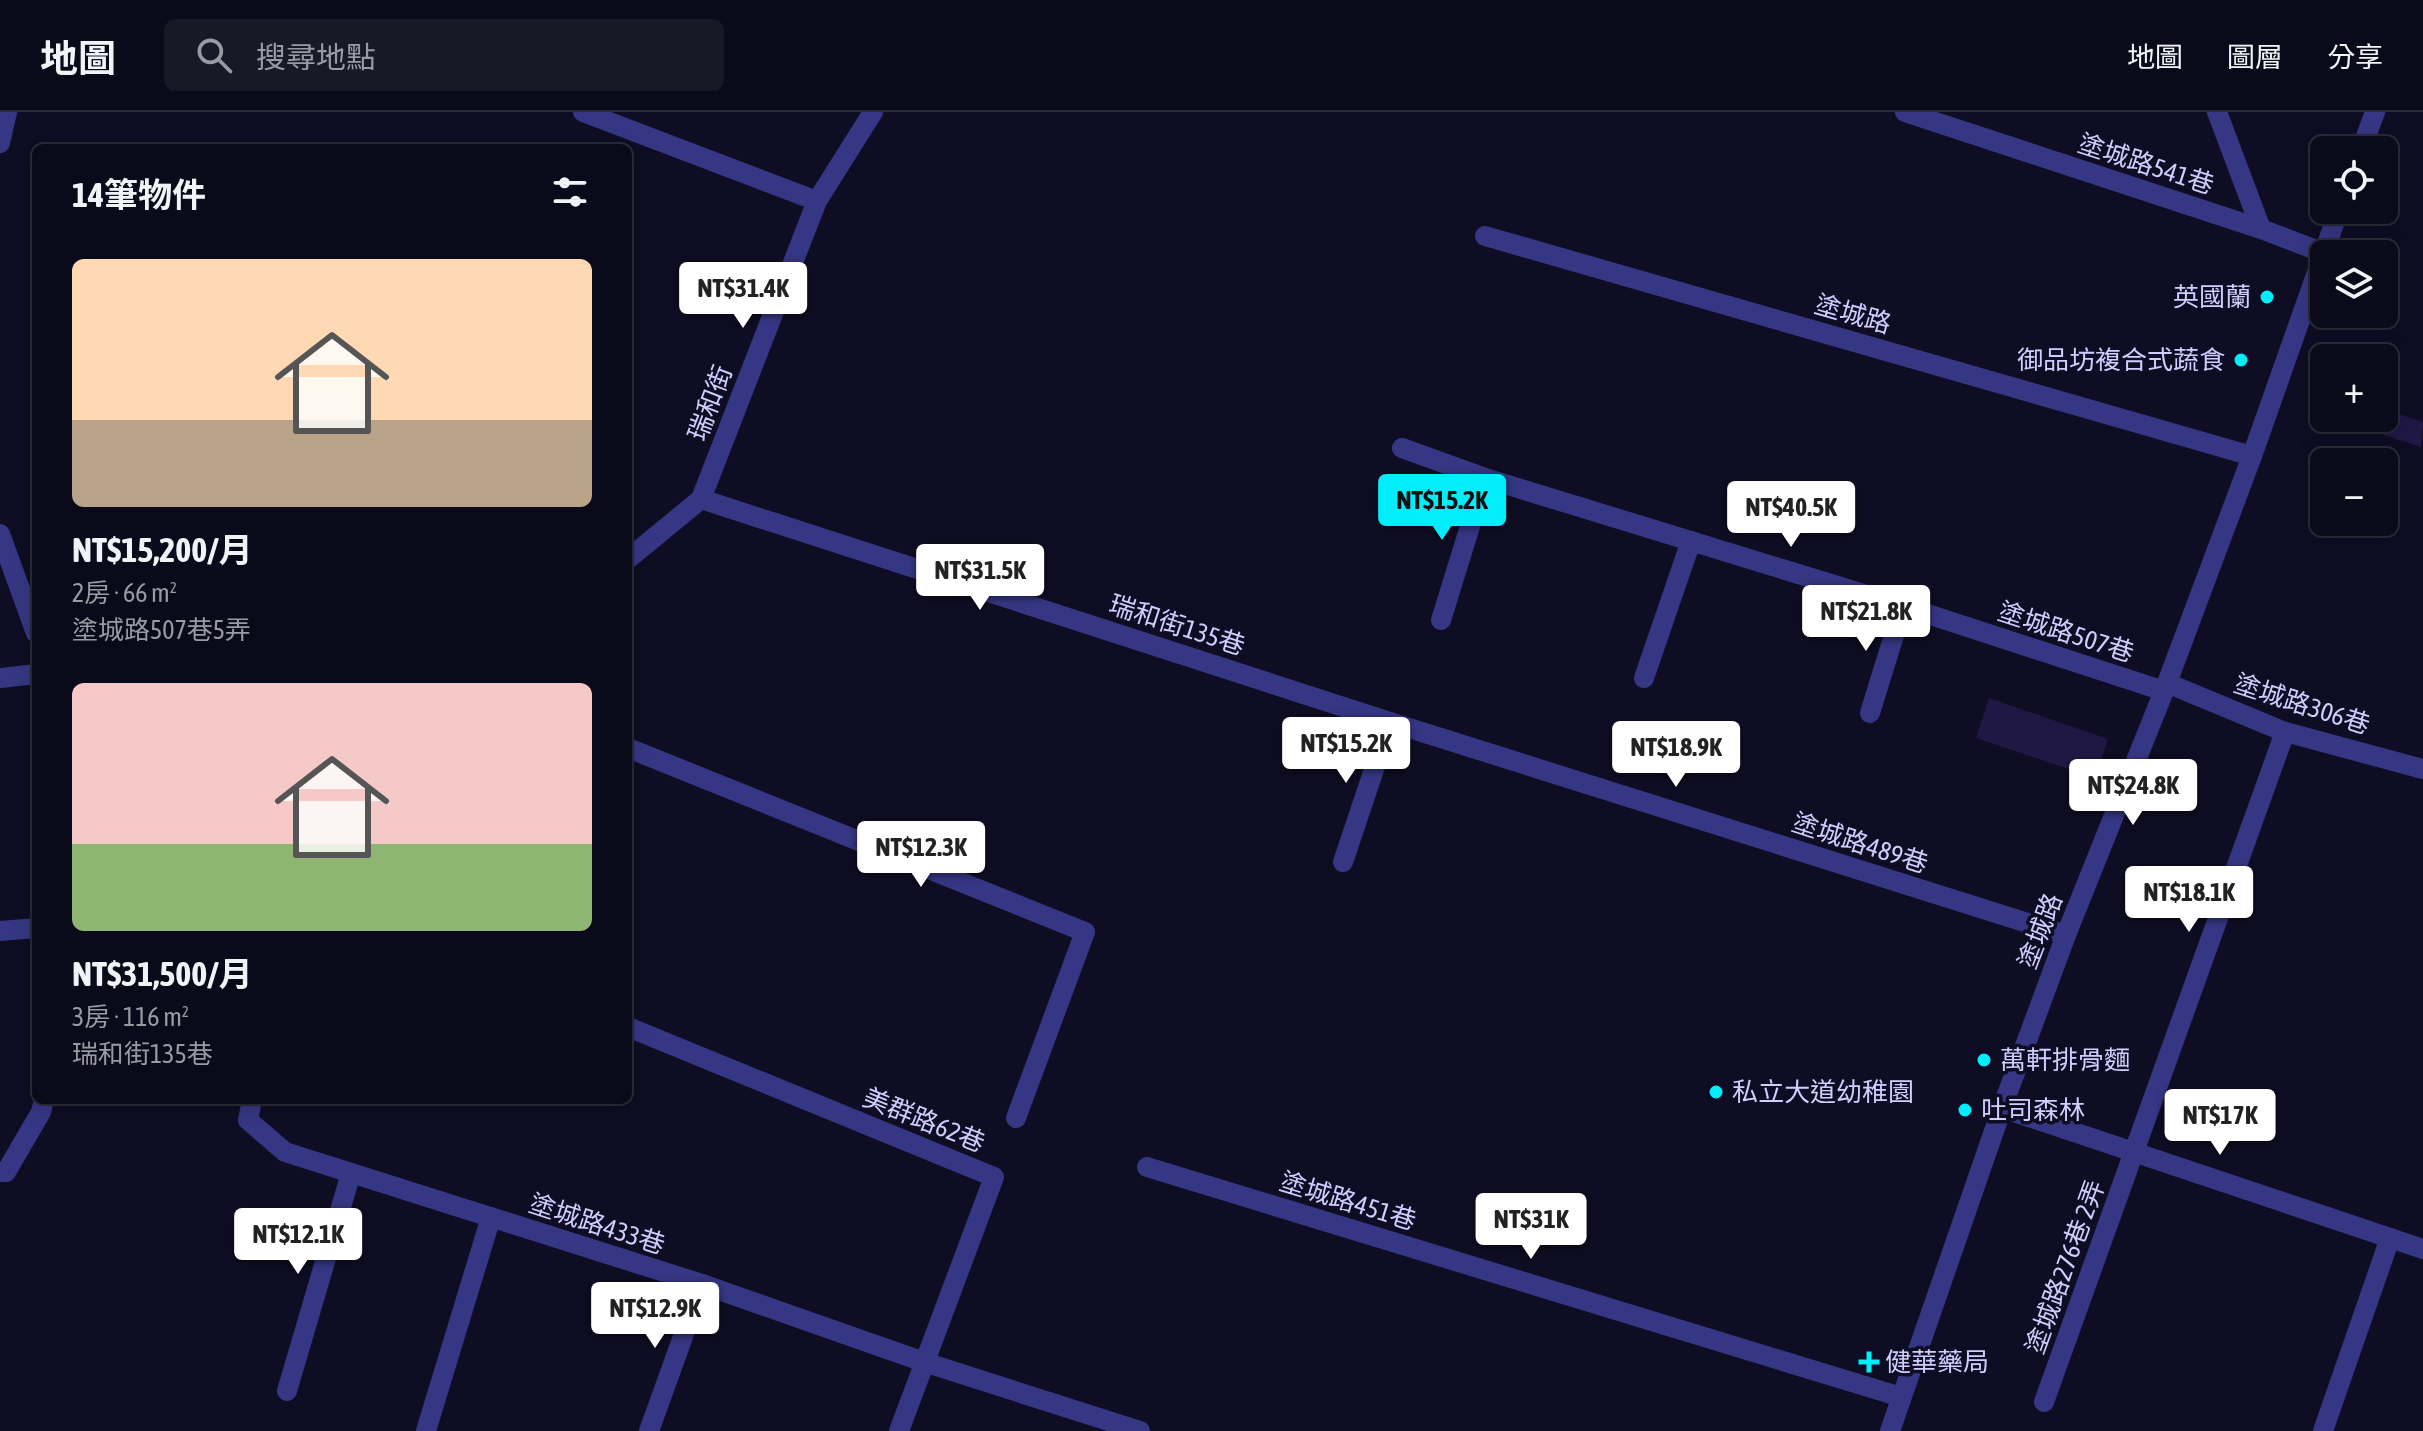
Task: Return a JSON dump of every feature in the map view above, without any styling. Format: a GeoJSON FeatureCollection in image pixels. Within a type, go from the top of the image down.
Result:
{"type":"FeatureCollection","features":[{"type":"Feature","properties":{"kind":"street"},"geometry":{"type":"LineString","coordinates":[[0,143],[7,112]]}},
{"type":"Feature","properties":{"kind":"street"},"geometry":{"type":"LineString","coordinates":[[583,112],[817,201]]}},
{"type":"Feature","properties":{"kind":"street","name":"瑞和街"},"geometry":{"type":"LineString","coordinates":[[632,556],[701,499],[817,201],[873,112]]}},
{"type":"Feature","properties":{"kind":"street","name":"塗城路541巷"},"geometry":{"type":"LineString","coordinates":[[1905,112],[2310,248]]}},
{"type":"Feature","properties":{"kind":"street"},"geometry":{"type":"LineString","coordinates":[[2217,112],[2261,229]]}},
{"type":"Feature","properties":{"kind":"street"},"geometry":{"type":"LineString","coordinates":[[2366,136],[2375,112]]}},
{"type":"Feature","properties":{"kind":"street","name":"塗城路"},"geometry":{"type":"LineString","coordinates":[[1485,236],[2252,456]]}},
{"type":"Feature","properties":{"kind":"street","name":"塗城路"},"geometry":{"type":"LineString","coordinates":[[1890,1431],[2002,1108],[2066,935],[2166,687],[2310,292]]}},
{"type":"Feature","properties":{"kind":"street","name":"塗城路507巷"},"geometry":{"type":"LineString","coordinates":[[1402,448],[1485,478],[2166,687]]}},
{"type":"Feature","properties":{"kind":"street"},"geometry":{"type":"LineString","coordinates":[[1441,620],[1485,478]]}},
{"type":"Feature","properties":{"kind":"street","name":"瑞和街135巷"},"geometry":{"type":"LineString","coordinates":[[701,499],[1272,683]]}},
{"type":"Feature","properties":{"kind":"street"},"geometry":{"type":"LineString","coordinates":[[0,534],[32,622]]}},
{"type":"Feature","properties":{"kind":"street"},"geometry":{"type":"LineString","coordinates":[[1644,678],[1691,541]]}},
{"type":"Feature","properties":{"kind":"street"},"geometry":{"type":"LineString","coordinates":[[1870,713],[1903,606]]}},
{"type":"Feature","properties":{"kind":"street"},"geometry":{"type":"LineString","coordinates":[[0,678],[32,674]]}},
{"type":"Feature","properties":{"kind":"street","name":"塗城路489巷"},"geometry":{"type":"LineString","coordinates":[[1272,683],[2066,935]]}},
{"type":"Feature","properties":{"kind":"street","name":"塗城路306巷"},"geometry":{"type":"LineString","coordinates":[[2166,687],[2285,732],[2423,769]]}},
{"type":"Feature","properties":{"kind":"street"},"geometry":{"type":"LineString","coordinates":[[1343,862],[1390,722]]}},
{"type":"Feature","properties":{"kind":"street","name":"塗城路276巷 2弄"},"geometry":{"type":"LineString","coordinates":[[2044,1402],[2285,732]]}},
{"type":"Feature","properties":{"kind":"street"},"geometry":{"type":"LineString","coordinates":[[632,750],[1085,932],[1016,1118]]}},
{"type":"Feature","properties":{"kind":"street"},"geometry":{"type":"LineString","coordinates":[[0,931],[32,928]]}},
{"type":"Feature","properties":{"kind":"street","name":"美群路62巷"},"geometry":{"type":"LineString","coordinates":[[632,1029],[994,1177],[899,1431]]}},
{"type":"Feature","properties":{"kind":"street"},"geometry":{"type":"LineString","coordinates":[[0,1172],[6,1172],[43,1104]]}},
{"type":"Feature","properties":{"kind":"street","name":"塗城路433巷"},"geometry":{"type":"LineString","coordinates":[[251,1104],[248,1120],[285,1152],[702,1284],[924,1362],[1140,1431]]}},
{"type":"Feature","properties":{"kind":"street"},"geometry":{"type":"LineString","coordinates":[[2002,1108],[2423,1249]]}},
{"type":"Feature","properties":{"kind":"street","name":"塗城路451巷"},"geometry":{"type":"LineString","coordinates":[[1147,1167],[1901,1397]]}},
{"type":"Feature","properties":{"kind":"street"},"geometry":{"type":"LineString","coordinates":[[287,1391],[351,1173]]}},
{"type":"Feature","properties":{"kind":"street"},"geometry":{"type":"LineString","coordinates":[[426,1431],[491,1217]]}},
{"type":"Feature","properties":{"kind":"street"},"geometry":{"type":"LineString","coordinates":[[2323,1431],[2390,1238]]}},
{"type":"Feature","properties":{"kind":"street"},"geometry":{"type":"LineString","coordinates":[[649,1431],[702,1284]]}},
{"type":"Feature","properties":{"kind":"building"},"geometry":{"type":"Polygon","coordinates":[[[2398,414],[2423,422],[2421,447],[2374,432],[2398,432],[2398,414]]]}},
{"type":"Feature","properties":{"kind":"building"},"geometry":{"type":"Polygon","coordinates":[[[1989,698],[2108,739],[2095,778],[1976,738],[1989,698]]]}},
{"type":"Feature","properties":{"kind":"place","name":"英國蘭"},"geometry":{"type":"Point","coordinates":[2267,297]}},
{"type":"Feature","properties":{"kind":"place","name":"御品坊複合式蔬食"},"geometry":{"type":"Point","coordinates":[2241,360]}},
{"type":"Feature","properties":{"kind":"place","name":"萬軒排骨麵"},"geometry":{"type":"Point","coordinates":[1984,1060]}},
{"type":"Feature","properties":{"kind":"place","name":"私立大道幼稚園"},"geometry":{"type":"Point","coordinates":[1716,1092]}},
{"type":"Feature","properties":{"kind":"place","name":"吐司森林"},"geometry":{"type":"Point","coordinates":[1965,1110]}},
{"type":"Feature","properties":{"kind":"place","name":"健華藥局"},"geometry":{"type":"Point","coordinates":[1869,1362]}}]}
